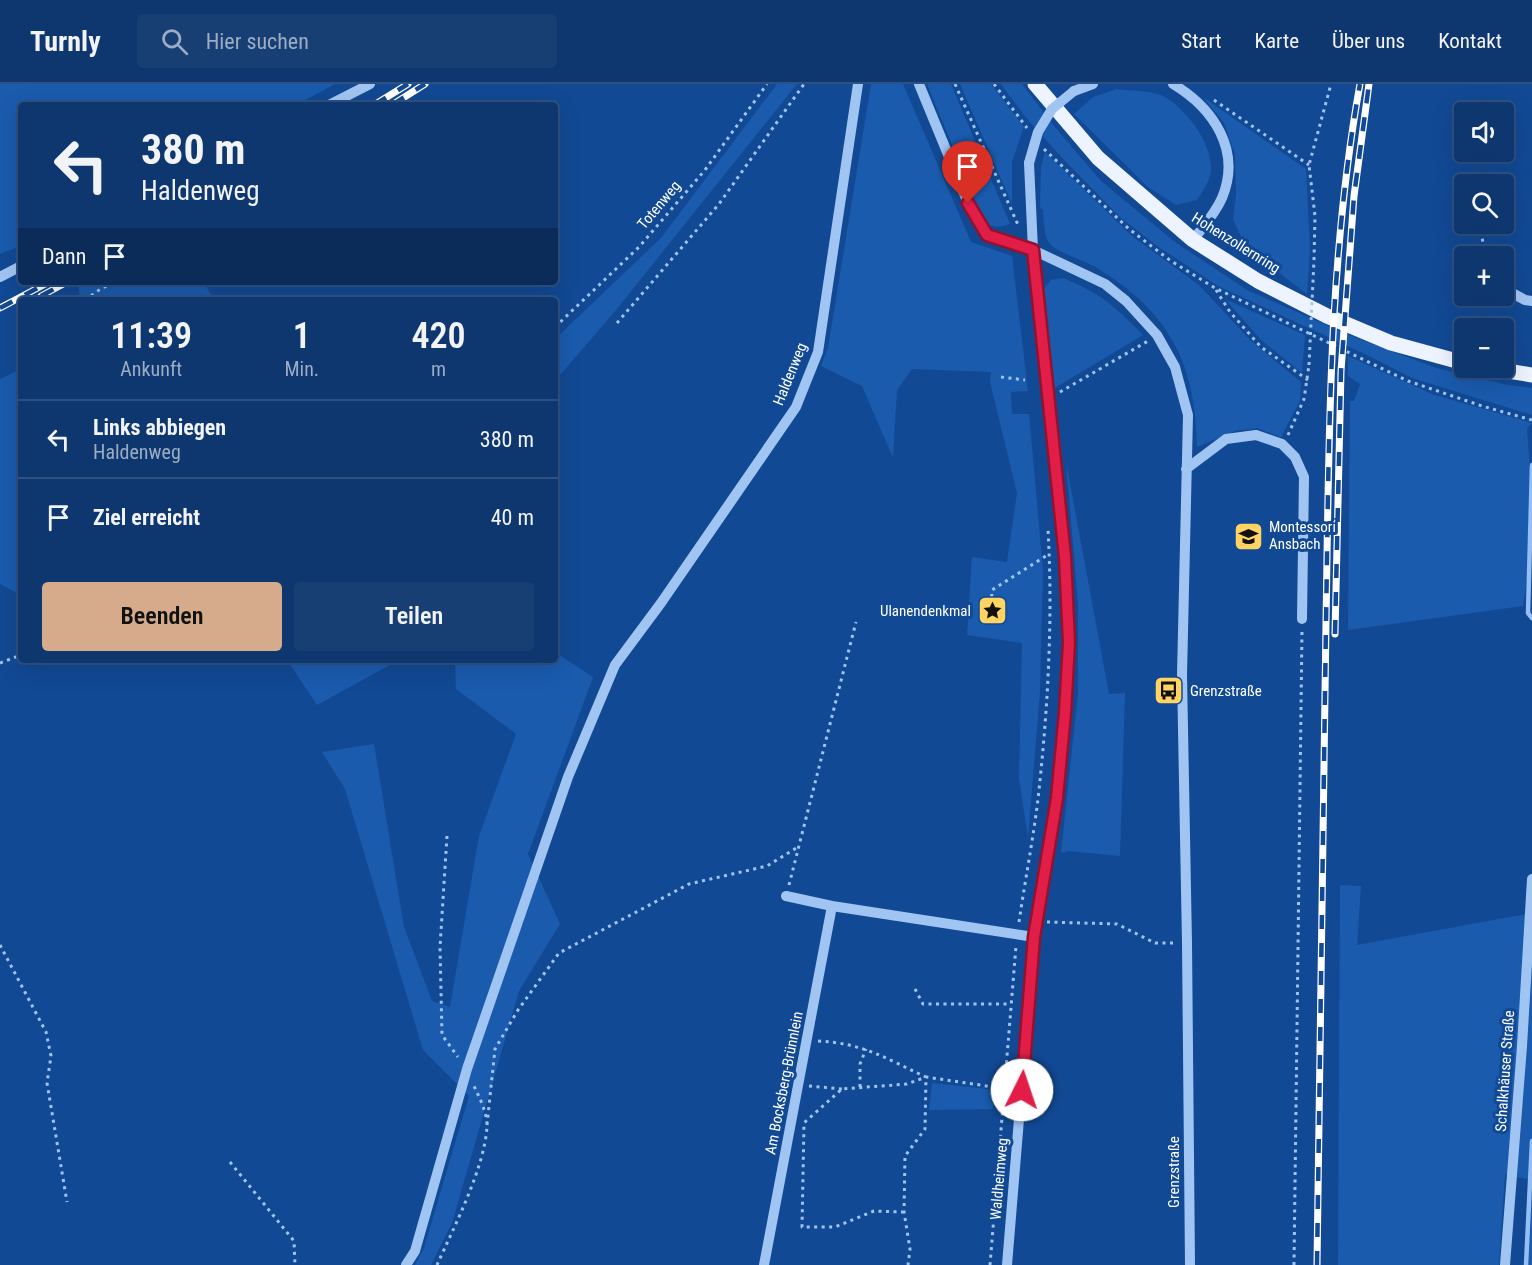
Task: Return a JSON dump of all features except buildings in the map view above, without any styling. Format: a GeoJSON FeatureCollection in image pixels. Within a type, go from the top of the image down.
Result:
{"type":"FeatureCollection","features":[{"type":"Feature","properties":{"kind":"main road","name":"Hohenzollernring"},"geometry":{"type":"LineString","coordinates":[[1035,84],[1098,158],[1193,240],[1258,280],[1327,316],[1391,342],[1454,360]]}},
{"type":"Feature","properties":{"kind":"main road"},"geometry":{"type":"LineString","coordinates":[[1514,372],[1532,375]]}},
{"type":"Feature","properties":{"kind":"street"},"geometry":{"type":"LineString","coordinates":[[335,102],[370,84]]}},
{"type":"Feature","properties":{"kind":"street","name":"Haldenweg"},"geometry":{"type":"LineString","coordinates":[[406,1265],[415,1251],[467,1069],[568,777],[615,665],[661,603],[796,407],[818,352],[858,84]]}},
{"type":"Feature","properties":{"kind":"street"},"geometry":{"type":"LineString","coordinates":[[920,84],[968,203],[987,235],[1033,250]]}},
{"type":"Feature","properties":{"kind":"street","name":"Waldheimweg"},"geometry":{"type":"LineString","coordinates":[[1007,1265],[1034,937],[1057,798],[1069,643],[1065,557],[1033,250],[1029,163],[1038,132],[1052,109],[1074,91],[1093,84]]}},
{"type":"Feature","properties":{"kind":"street"},"geometry":{"type":"LineString","coordinates":[[1173,84],[1189,94],[1220,129],[1227,151],[1229,171],[1223,196],[1214,213],[1193,240]]}},
{"type":"Feature","properties":{"kind":"street","name":"Grenzstraße"},"geometry":{"type":"LineString","coordinates":[[1033,250],[1105,284],[1126,301],[1157,335],[1175,367],[1188,415],[1182,675],[1190,1265]]}},
{"type":"Feature","properties":{"kind":"street"},"geometry":{"type":"LineString","coordinates":[[0,277],[18,268]]}},
{"type":"Feature","properties":{"kind":"street"},"geometry":{"type":"LineString","coordinates":[[1514,294],[1524,300],[1532,301]]}},
{"type":"Feature","properties":{"kind":"street"},"geometry":{"type":"LineString","coordinates":[[1186,469],[1226,438],[1256,435],[1282,444],[1295,457],[1304,477],[1302,619]]}},
{"type":"Feature","properties":{"kind":"street","name":"Schalkhäuser Straße"},"geometry":{"type":"LineString","coordinates":[[1505,1265],[1532,879]]}},
{"type":"Feature","properties":{"kind":"street"},"geometry":{"type":"LineString","coordinates":[[786,896],[832,906],[1034,937]]}},
{"type":"Feature","properties":{"kind":"street","name":"Am Bocksberg-Brünnlein"},"geometry":{"type":"LineString","coordinates":[[764,1265],[832,906]]}},
{"type":"Feature","properties":{"kind":"path","name":"Totenweg"},"geometry":{"type":"LineString","coordinates":[[558,324],[639,247],[705,170],[767,84]]}},
{"type":"Feature","properties":{"kind":"path"},"geometry":{"type":"LineString","coordinates":[[617,323],[719,204],[804,84]]}},
{"type":"Feature","properties":{"kind":"path"},"geometry":{"type":"LineString","coordinates":[[955,84],[1016,223],[1033,250]]}},
{"type":"Feature","properties":{"kind":"path"},"geometry":{"type":"LineString","coordinates":[[994,84],[1028,129]]}},
{"type":"Feature","properties":{"kind":"path"},"geometry":{"type":"LineString","coordinates":[[1282,444],[1297,418],[1308,380],[1315,216],[1309,165],[1331,84]]}},
{"type":"Feature","properties":{"kind":"path"},"geometry":{"type":"LineString","coordinates":[[1209,97],[1309,165]]}},
{"type":"Feature","properties":{"kind":"path"},"geometry":{"type":"LineString","coordinates":[[1042,148],[1129,229],[1171,261],[1215,288],[1408,381],[1532,420]]}},
{"type":"Feature","properties":{"kind":"path"},"geometry":{"type":"LineString","coordinates":[[89,297],[109,285]]}},
{"type":"Feature","properties":{"kind":"path"},"geometry":{"type":"LineString","coordinates":[[1215,288],[1230,312],[1261,347],[1308,380]]}},
{"type":"Feature","properties":{"kind":"path"},"geometry":{"type":"LineString","coordinates":[[1048,399],[1157,335]]}},
{"type":"Feature","properties":{"kind":"path"},"geometry":{"type":"LineString","coordinates":[[1001,377],[1025,380]]}},
{"type":"Feature","properties":{"kind":"path"},"geometry":{"type":"LineString","coordinates":[[990,1265],[1017,935],[1038,800],[1050,663],[1051,581],[1047,520]]}},
{"type":"Feature","properties":{"kind":"path"},"geometry":{"type":"LineString","coordinates":[[991,612],[992,590],[1049,554]]}},
{"type":"Feature","properties":{"kind":"path"},"geometry":{"type":"LineString","coordinates":[[1294,1265],[1302,619]]}},
{"type":"Feature","properties":{"kind":"path"},"geometry":{"type":"LineString","coordinates":[[786,896],[856,622]]}},
{"type":"Feature","properties":{"kind":"path"},"geometry":{"type":"LineString","coordinates":[[0,663],[18,656]]}},
{"type":"Feature","properties":{"kind":"path"},"geometry":{"type":"LineString","coordinates":[[447,836],[440,947],[442,1035],[467,1069],[485,1110],[487,1125]]}},
{"type":"Feature","properties":{"kind":"path"},"geometry":{"type":"LineString","coordinates":[[437,1265],[467,1196],[481,1156],[487,1125],[495,1049],[518,1010],[559,953],[689,884],[767,866],[798,847]]}},
{"type":"Feature","properties":{"kind":"path"},"geometry":{"type":"LineString","coordinates":[[1036,921],[1117,924],[1155,943],[1187,943]]}},
{"type":"Feature","properties":{"kind":"path"},"geometry":{"type":"LineString","coordinates":[[0,945],[46,1032],[51,1056],[47,1083],[67,1202]]}},
{"type":"Feature","properties":{"kind":"path"},"geometry":{"type":"LineString","coordinates":[[915,989],[923,1004],[1028,1005]]}},
{"type":"Feature","properties":{"kind":"path"},"geometry":{"type":"LineString","coordinates":[[806,1041],[839,1042],[866,1049],[926,1077],[1022,1090]]}},
{"type":"Feature","properties":{"kind":"path"},"geometry":{"type":"LineString","coordinates":[[860,1087],[860,1064],[866,1049]]}},
{"type":"Feature","properties":{"kind":"path"},"geometry":{"type":"LineString","coordinates":[[798,1086],[842,1089],[907,1084],[926,1077]]}},
{"type":"Feature","properties":{"kind":"path"},"geometry":{"type":"LineString","coordinates":[[908,1265],[910,1249],[904,1212],[905,1156],[925,1129],[926,1077]]}},
{"type":"Feature","properties":{"kind":"path"},"geometry":{"type":"LineString","coordinates":[[842,1089],[804,1123],[801,1174],[802,1227],[835,1227],[874,1211],[904,1212]]}},
{"type":"Feature","properties":{"kind":"path"},"geometry":{"type":"LineString","coordinates":[[230,1162],[294,1241],[295,1265]]}},
{"type":"Feature","properties":{"kind":"shaded area"},"geometry":{"type":"Polygon","coordinates":[[[0,84],[335,84],[302,102],[18,102],[18,247],[0,254],[0,84]]]}},
{"type":"Feature","properties":{"kind":"shaded area"},"geometry":{"type":"Polygon","coordinates":[[[777,84],[797,84],[616,310],[558,378],[558,336],[661,238],[777,84]]]}},
{"type":"Feature","properties":{"kind":"shaded area"},"geometry":{"type":"Polygon","coordinates":[[[871,84],[903,84],[971,242],[1012,256],[1028,391],[1011,392],[1012,414],[1029,414],[1043,570],[1040,691],[1028,838],[1019,779],[1022,643],[967,635],[972,557],[1007,562],[1017,493],[990,382],[991,372],[912,369],[897,390],[893,458],[862,386],[821,366],[828,348],[871,84]]]}},
{"type":"Feature","properties":{"kind":"shaded area"},"geometry":{"type":"Polygon","coordinates":[[[927,84],[951,84],[1010,224],[999,227],[988,225],[979,210],[927,84]]]}},
{"type":"Feature","properties":{"kind":"shaded area"},"geometry":{"type":"Polygon","coordinates":[[[960,84],[991,84],[1024,127],[1012,162],[1012,204],[960,84]]]}},
{"type":"Feature","properties":{"kind":"shaded area"},"geometry":{"type":"Polygon","coordinates":[[[1001,84],[1022,84],[1101,181],[1175,242],[1247,290],[1349,335],[1436,368],[1454,372],[1454,378],[1478,378],[1532,388],[1532,415],[1412,378],[1218,286],[1157,246],[1119,216],[1027,119],[1001,84]]]}},
{"type":"Feature","properties":{"kind":"shaded area"},"geometry":{"type":"Polygon","coordinates":[[[1117,89],[1162,95],[1182,111],[1196,127],[1206,146],[1211,166],[1209,179],[1197,200],[1176,205],[1148,187],[1074,114],[1093,97],[1117,89]]]}},
{"type":"Feature","properties":{"kind":"shaded area"},"geometry":{"type":"Polygon","coordinates":[[[1203,97],[1306,169],[1310,248],[1307,294],[1246,248],[1233,219],[1236,195],[1235,154],[1224,123],[1203,97]]]}},
{"type":"Feature","properties":{"kind":"shaded area"},"geometry":{"type":"Polygon","coordinates":[[[1045,152],[1132,236],[1199,285],[1250,340],[1301,382],[1300,401],[1281,437],[1257,428],[1235,431],[1197,447],[1191,390],[1184,365],[1174,342],[1160,322],[1122,285],[1092,265],[1066,254],[1048,242],[1044,229],[1043,210],[1040,208],[1041,167],[1045,152]]]}},
{"type":"Feature","properties":{"kind":"shaded area"},"geometry":{"type":"Polygon","coordinates":[[[1063,278],[1106,301],[1143,335],[1053,389],[1043,298],[1044,288],[1051,280],[1063,278]]]}},
{"type":"Feature","properties":{"kind":"shaded area"},"geometry":{"type":"Polygon","coordinates":[[[78,285],[205,285],[213,297],[80,297],[78,285]]]}},
{"type":"Feature","properties":{"kind":"shaded area"},"geometry":{"type":"Polygon","coordinates":[[[1225,299],[1305,335],[1302,373],[1261,340],[1225,299]]]}},
{"type":"Feature","properties":{"kind":"shaded area"},"geometry":{"type":"Polygon","coordinates":[[[1348,356],[1432,394],[1532,423],[1527,428],[1532,498],[1532,549],[1523,606],[1348,630],[1350,401],[1354,401],[1360,384],[1348,376],[1348,356]]]}},
{"type":"Feature","properties":{"kind":"shaded area"},"geometry":{"type":"Polygon","coordinates":[[[18,370],[18,593],[0,584],[0,379],[18,370]]]}},
{"type":"Feature","properties":{"kind":"shaded area"},"geometry":{"type":"Polygon","coordinates":[[[1066,462],[1109,694],[1125,693],[1120,856],[1069,851],[1061,853],[1078,693],[1078,604],[1066,462]]]}},
{"type":"Feature","properties":{"kind":"shaded area"},"geometry":{"type":"Polygon","coordinates":[[[558,654],[593,677],[528,854],[560,924],[519,991],[452,1223],[431,1265],[415,1265],[424,1248],[469,1096],[423,1050],[345,789],[322,752],[374,744],[404,927],[432,1001],[450,1007],[479,836],[516,734],[456,689],[455,663],[558,663],[558,654]]]}},
{"type":"Feature","properties":{"kind":"shaded area"},"geometry":{"type":"Polygon","coordinates":[[[289,663],[394,663],[317,705],[289,663]]]}},
{"type":"Feature","properties":{"kind":"shaded area"},"geometry":{"type":"Polygon","coordinates":[[[1340,885],[1361,886],[1357,945],[1532,913],[1532,1265],[1526,1265],[1528,1179],[1505,1175],[1499,1265],[1338,1265],[1340,885]]]}},
{"type":"Feature","properties":{"kind":"shaded area"},"geometry":{"type":"Polygon","coordinates":[[[932,1083],[995,1090],[993,1109],[929,1110],[932,1083]]]}},
{"type":"Feature","properties":{"kind":"waterway"},"geometry":{"type":"LineString","coordinates":[[1532,465],[1528,613],[1532,618]]}},
{"type":"Feature","properties":{"kind":"waterway"},"geometry":{"type":"LineString","coordinates":[[1526,1265],[1532,1141]]}},
{"type":"Feature","properties":{"kind":"railway"},"geometry":{"type":"LineString","coordinates":[[379,102],[408,84]]}},
{"type":"Feature","properties":{"kind":"railway"},"geometry":{"type":"LineString","coordinates":[[397,102],[425,84]]}},
{"type":"Feature","properties":{"kind":"railway"},"geometry":{"type":"LineString","coordinates":[[1317,1265],[1332,353],[1342,218],[1349,151],[1360,84]]}},
{"type":"Feature","properties":{"kind":"railway"},"geometry":{"type":"LineString","coordinates":[[1335,634],[1341,371],[1354,196],[1369,84]]}},
{"type":"Feature","properties":{"kind":"railway"},"geometry":{"type":"LineString","coordinates":[[21,297],[43,285]]}},
{"type":"Feature","properties":{"kind":"railway"},"geometry":{"type":"LineString","coordinates":[[41,296],[61,285]]}},
{"type":"Feature","properties":{"kind":"railway"},"geometry":{"type":"LineString","coordinates":[[0,308],[18,298]]}},
{"type":"Feature","properties":{"kind":"place","name":"Montessori Ansbach"},"geometry":{"type":"Point","coordinates":[1248,536]}},
{"type":"Feature","properties":{"kind":"place","name":"Ulanendenkmal"},"geometry":{"type":"Point","coordinates":[992,611]}},
{"type":"Feature","properties":{"kind":"place","name":"Grenzstraße"},"geometry":{"type":"Point","coordinates":[1169,691]}},
{"type":"Feature","properties":{"kind":"route"},"geometry":{"type":"LineString","coordinates":[[968,203],[987,235],[1033,250],[1065,557],[1069,643],[1065,713],[1057,798],[1034,937],[1022,1090]]}}]}
